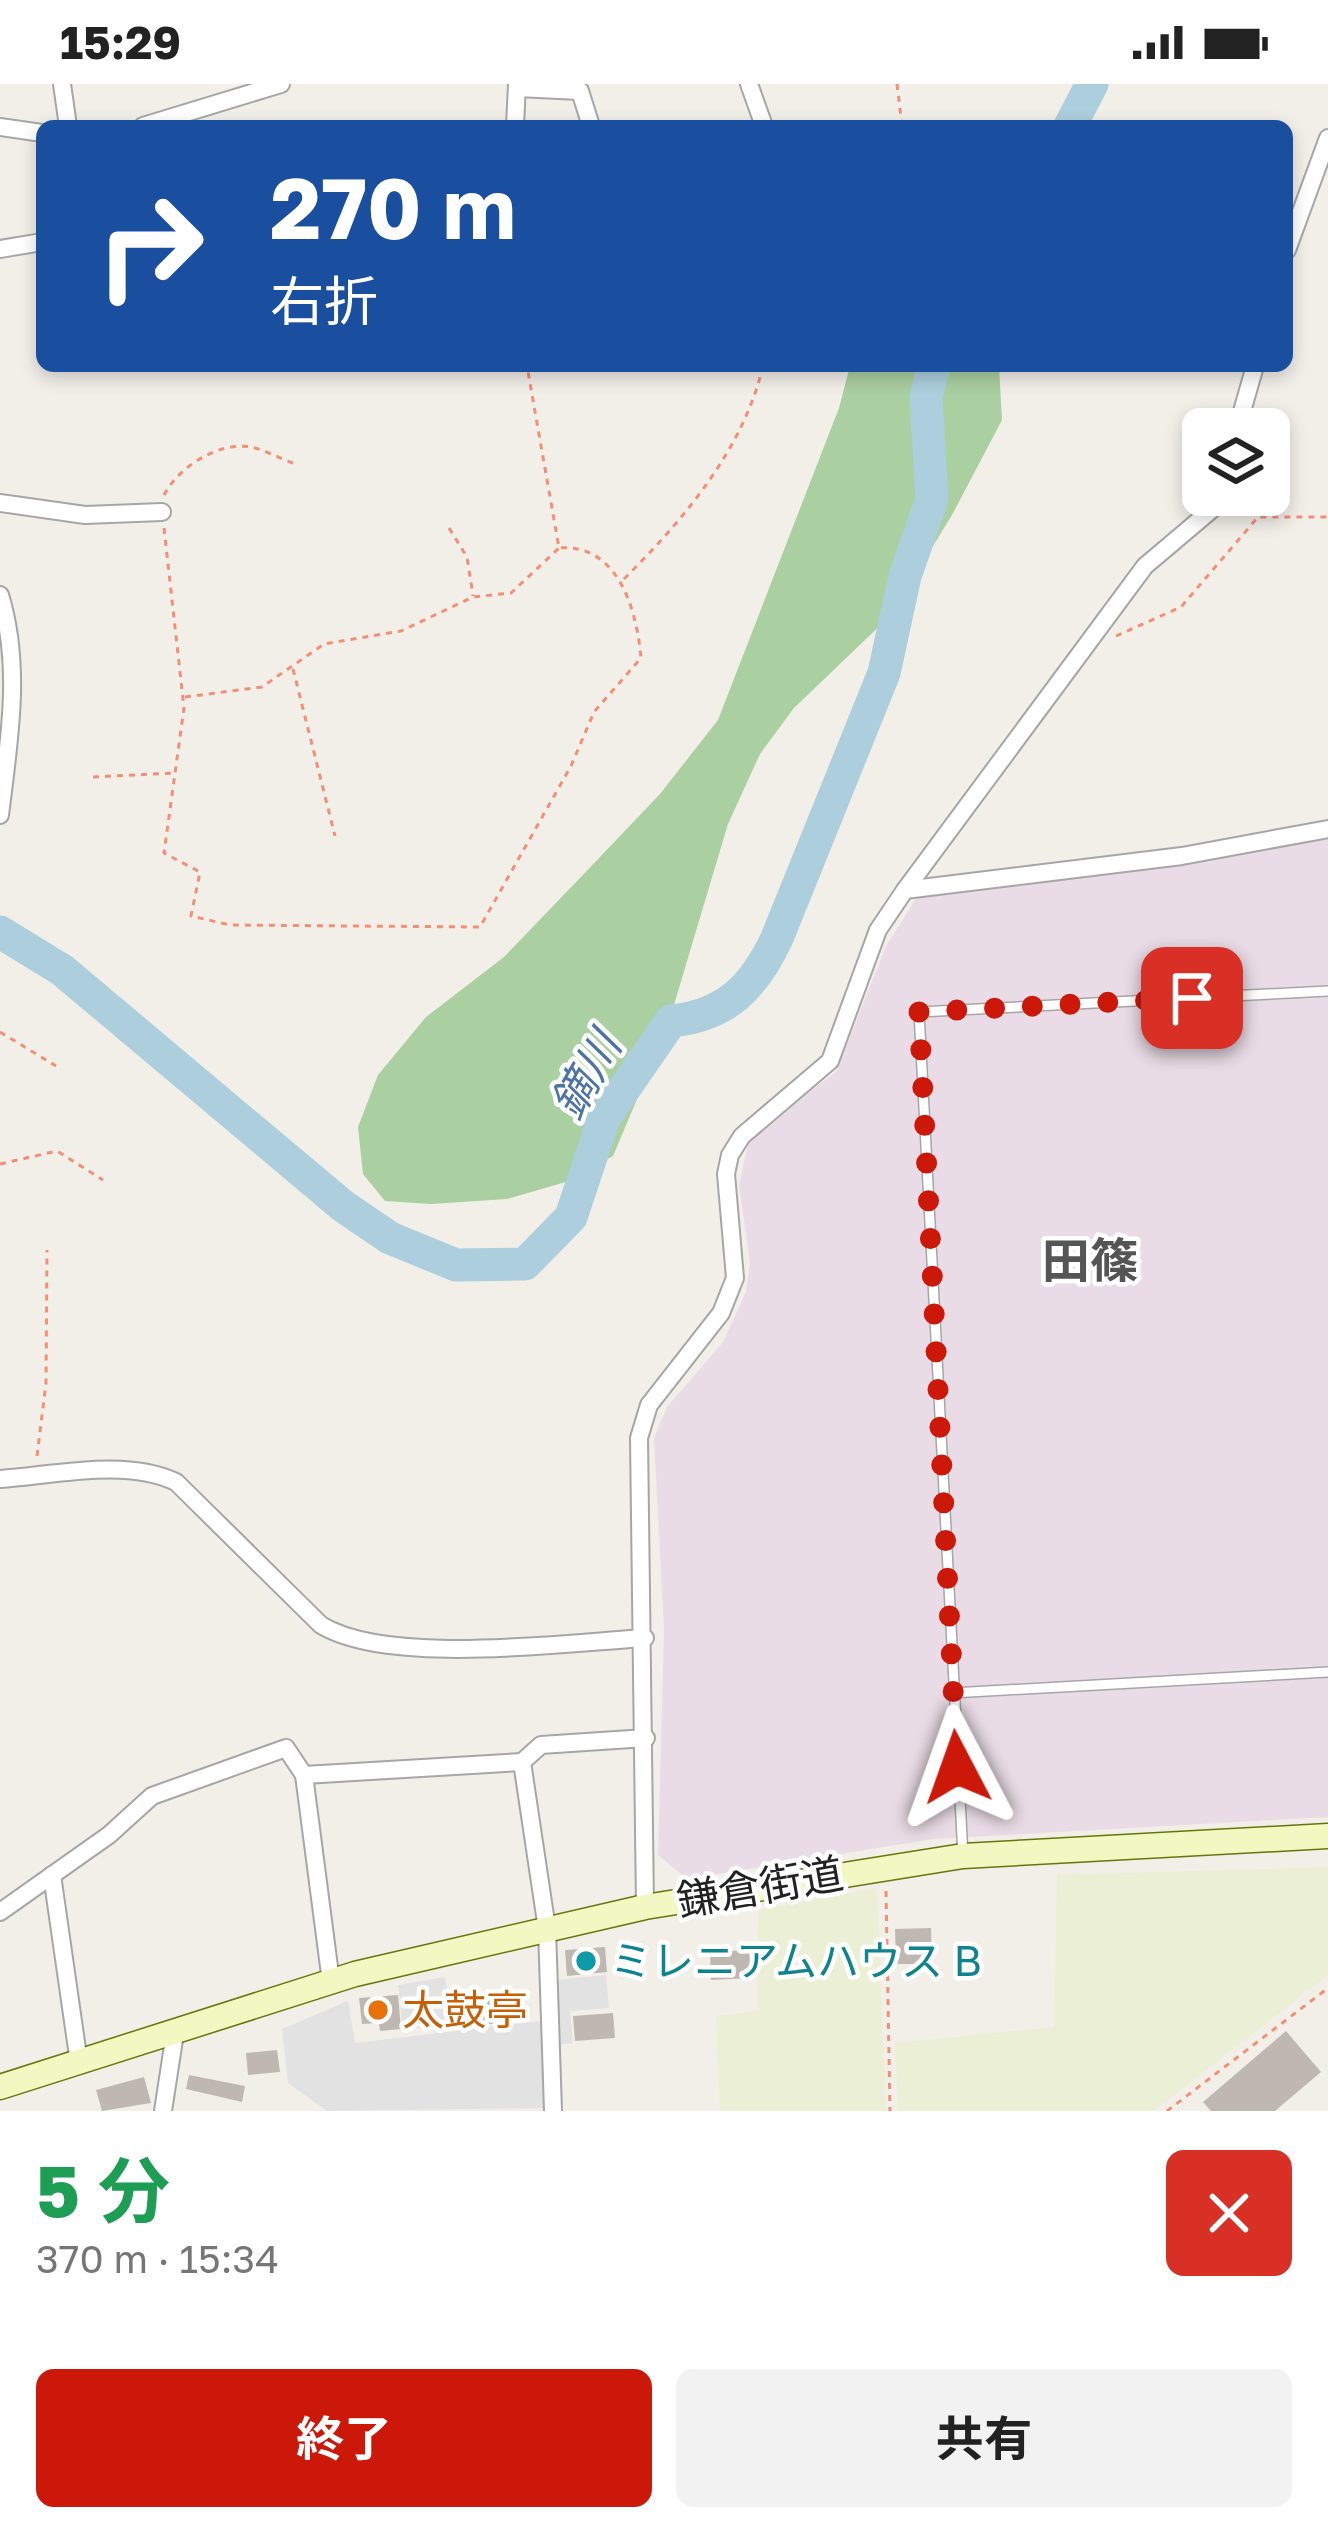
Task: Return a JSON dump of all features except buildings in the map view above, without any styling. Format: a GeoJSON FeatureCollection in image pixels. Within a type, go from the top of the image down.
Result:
{"type":"FeatureCollection","features":[{"type":"Feature","properties":{"kind":"street"},"geometry":{"type":"LineString","coordinates":[[62,84],[67,120]]}},
{"type":"Feature","properties":{"kind":"street"},"geometry":{"type":"LineString","coordinates":[[163,120],[281,84]]}},
{"type":"Feature","properties":{"kind":"street"},"geometry":{"type":"LineString","coordinates":[[749,84],[762,120]]}},
{"type":"Feature","properties":{"kind":"street"},"geometry":{"type":"LineString","coordinates":[[515,120],[517,86],[580,92],[589,120]]}},
{"type":"Feature","properties":{"kind":"street"},"geometry":{"type":"LineString","coordinates":[[0,127],[36,132]]}},
{"type":"Feature","properties":{"kind":"street"},"geometry":{"type":"LineString","coordinates":[[1293,234],[1328,138]]}},
{"type":"Feature","properties":{"kind":"street"},"geometry":{"type":"LineString","coordinates":[[0,249],[36,243]]}},
{"type":"Feature","properties":{"kind":"street"},"geometry":{"type":"LineString","coordinates":[[1243,408],[1253,372]]}},
{"type":"Feature","properties":{"kind":"street"},"geometry":{"type":"LineString","coordinates":[[0,503],[85,515],[162,512]]}},
{"type":"Feature","properties":{"kind":"street"},"geometry":{"type":"LineString","coordinates":[[645,1907],[639,1438],[649,1405],[721,1313],[736,1278],[726,1174],[730,1155],[742,1136],[830,1061],[878,930],[905,890],[1090,634],[1145,566],[1204,516]]}},
{"type":"Feature","properties":{"kind":"street"},"geometry":{"type":"LineString","coordinates":[[0,595],[11,630],[13,675],[0,815]]}},
{"type":"Feature","properties":{"kind":"street"},"geometry":{"type":"LineString","coordinates":[[905,890],[1182,856],[1328,829]]}},
{"type":"Feature","properties":{"kind":"street"},"geometry":{"type":"LineString","coordinates":[[0,1479],[120,1471],[160,1474],[176,1483],[321,1624],[344,1639],[468,1647],[645,1638]]}},
{"type":"Feature","properties":{"kind":"street"},"geometry":{"type":"LineString","coordinates":[[304,1775],[521,1762],[541,1745],[646,1738]]}},
{"type":"Feature","properties":{"kind":"street"},"geometry":{"type":"LineString","coordinates":[[0,1912],[152,1796],[235,1762],[286,1748],[304,1775],[331,1982]]}},
{"type":"Feature","properties":{"kind":"street"},"geometry":{"type":"LineString","coordinates":[[521,1762],[547,1929],[553,2111]]}},
{"type":"Feature","properties":{"kind":"street","name":"鎌倉街道"},"geometry":{"type":"LineString","coordinates":[[0,2087],[331,1982],[645,1907],[963,1856],[1328,1836]]}},
{"type":"Feature","properties":{"kind":"street"},"geometry":{"type":"LineString","coordinates":[[52,1875],[79,2063]]}},
{"type":"Feature","properties":{"kind":"street"},"geometry":{"type":"LineString","coordinates":[[163,2111],[176,2033]]}},
{"type":"Feature","properties":{"kind":"lane"},"geometry":{"type":"LineString","coordinates":[[963,1856],[919,1012],[1328,991]]}},
{"type":"Feature","properties":{"kind":"lane"},"geometry":{"type":"LineString","coordinates":[[952,1693],[1328,1672]]}},
{"type":"Feature","properties":{"kind":"path"},"geometry":{"type":"LineString","coordinates":[[896,84],[901,120]]}},
{"type":"Feature","properties":{"kind":"path"},"geometry":{"type":"LineString","coordinates":[[528,372],[559,548]]}},
{"type":"Feature","properties":{"kind":"path"},"geometry":{"type":"LineString","coordinates":[[622,580],[691,507],[751,410],[761,372]]}},
{"type":"Feature","properties":{"kind":"path"},"geometry":{"type":"LineString","coordinates":[[296,464],[256,448],[230,448],[181,469],[163,496],[183,697],[164,853],[200,872],[191,916],[230,925],[479,927],[571,766],[594,712],[641,658],[638,621],[622,580],[588,554],[559,548]]}},
{"type":"Feature","properties":{"kind":"path"},"geometry":{"type":"LineString","coordinates":[[1090,634],[1110,637],[1141,629],[1181,607],[1258,517],[1328,517]]}},
{"type":"Feature","properties":{"kind":"path"},"geometry":{"type":"LineString","coordinates":[[448,528],[466,557],[473,598]]}},
{"type":"Feature","properties":{"kind":"path"},"geometry":{"type":"LineString","coordinates":[[183,697],[262,687],[324,644],[400,631],[473,598],[511,593],[559,548]]}},
{"type":"Feature","properties":{"kind":"path"},"geometry":{"type":"LineString","coordinates":[[292,668],[334,836]]}},
{"type":"Feature","properties":{"kind":"path"},"geometry":{"type":"LineString","coordinates":[[93,777],[176,773]]}},
{"type":"Feature","properties":{"kind":"path"},"geometry":{"type":"LineString","coordinates":[[0,1032],[56,1066]]}},
{"type":"Feature","properties":{"kind":"path"},"geometry":{"type":"LineString","coordinates":[[0,1164],[57,1151],[103,1180]]}},
{"type":"Feature","properties":{"kind":"path"},"geometry":{"type":"LineString","coordinates":[[0,1479],[40,1454],[47,1250]]}},
{"type":"Feature","properties":{"kind":"path"},"geometry":{"type":"LineString","coordinates":[[884,1866],[890,2111]]}},
{"type":"Feature","properties":{"kind":"path"},"geometry":{"type":"LineString","coordinates":[[1167,2111],[1328,1988]]}},
{"type":"Feature","properties":{"kind":"shaded area"},"geometry":{"type":"Polygon","coordinates":[[[1328,834],[1328,1817],[933,1839],[687,1879],[658,1855],[664,1630],[654,1438],[667,1407],[723,1342],[746,1292],[750,1263],[739,1185],[748,1144],[764,1125],[836,1072],[886,946],[917,897],[1328,834]]]}},
{"type":"Feature","properties":{"kind":"shaded area"},"geometry":{"type":"Polygon","coordinates":[[[606,1975],[609,2008],[570,2011],[573,2043],[558,2045],[557,1980],[606,1975]]]}},
{"type":"Feature","properties":{"kind":"shaded area"},"geometry":{"type":"Polygon","coordinates":[[[445,1977],[451,2026],[403,2029],[398,1985],[445,1977]]]}},
{"type":"Feature","properties":{"kind":"shaded area"},"geometry":{"type":"Polygon","coordinates":[[[348,2001],[355,2043],[540,2021],[544,2108],[327,2111],[288,2083],[282,2029],[348,2001]]]}},
{"type":"Feature","properties":{"kind":"green space"},"geometry":{"type":"Polygon","coordinates":[[[848,372],[999,372],[1002,420],[952,515],[890,616],[794,708],[760,754],[728,824],[667,1028],[613,1156],[569,1181],[507,1199],[431,1204],[385,1201],[363,1174],[358,1127],[378,1075],[426,1017],[504,957],[579,879],[660,794],[718,720],[839,408],[848,372]]]}},
{"type":"Feature","properties":{"kind":"green space"},"geometry":{"type":"Polygon","coordinates":[[[1328,1867],[1328,1975],[1154,2111],[898,2111],[895,2043],[1054,2027],[1057,1875],[1328,1867]]]}},
{"type":"Feature","properties":{"kind":"green space"},"geometry":{"type":"Polygon","coordinates":[[[877,1888],[886,2111],[720,2111],[716,2016],[757,2011],[758,1910],[877,1888]]]}},
{"type":"Feature","properties":{"kind":"waterway","name":"鏑川"},"geometry":{"type":"LineString","coordinates":[[1073,120],[1092,84]]}},
{"type":"Feature","properties":{"kind":"waterway","name":"鏑川"},"geometry":{"type":"LineString","coordinates":[[0,932],[62,970],[343,1206],[390,1238],[456,1265],[525,1264],[571,1217],[604,1118],[671,1021],[708,1013],[736,996],[777,938],[884,673],[905,576],[932,499],[926,397],[932,372]]}},
{"type":"Feature","properties":{"kind":"place","name":"ミレニアムハウス B"},"geometry":{"type":"Point","coordinates":[586,1961]}},
{"type":"Feature","properties":{"kind":"place","name":"太鼓亭"},"geometry":{"type":"Point","coordinates":[378,2010]}},
{"type":"Feature","properties":{"kind":"district","name":"田篠"},"geometry":{"type":"Point","coordinates":[1090,1261]}},
{"type":"Feature","properties":{"kind":"route"},"geometry":{"type":"LineString","coordinates":[[957,1767],[919,1012],[1192,998]]}}]}
